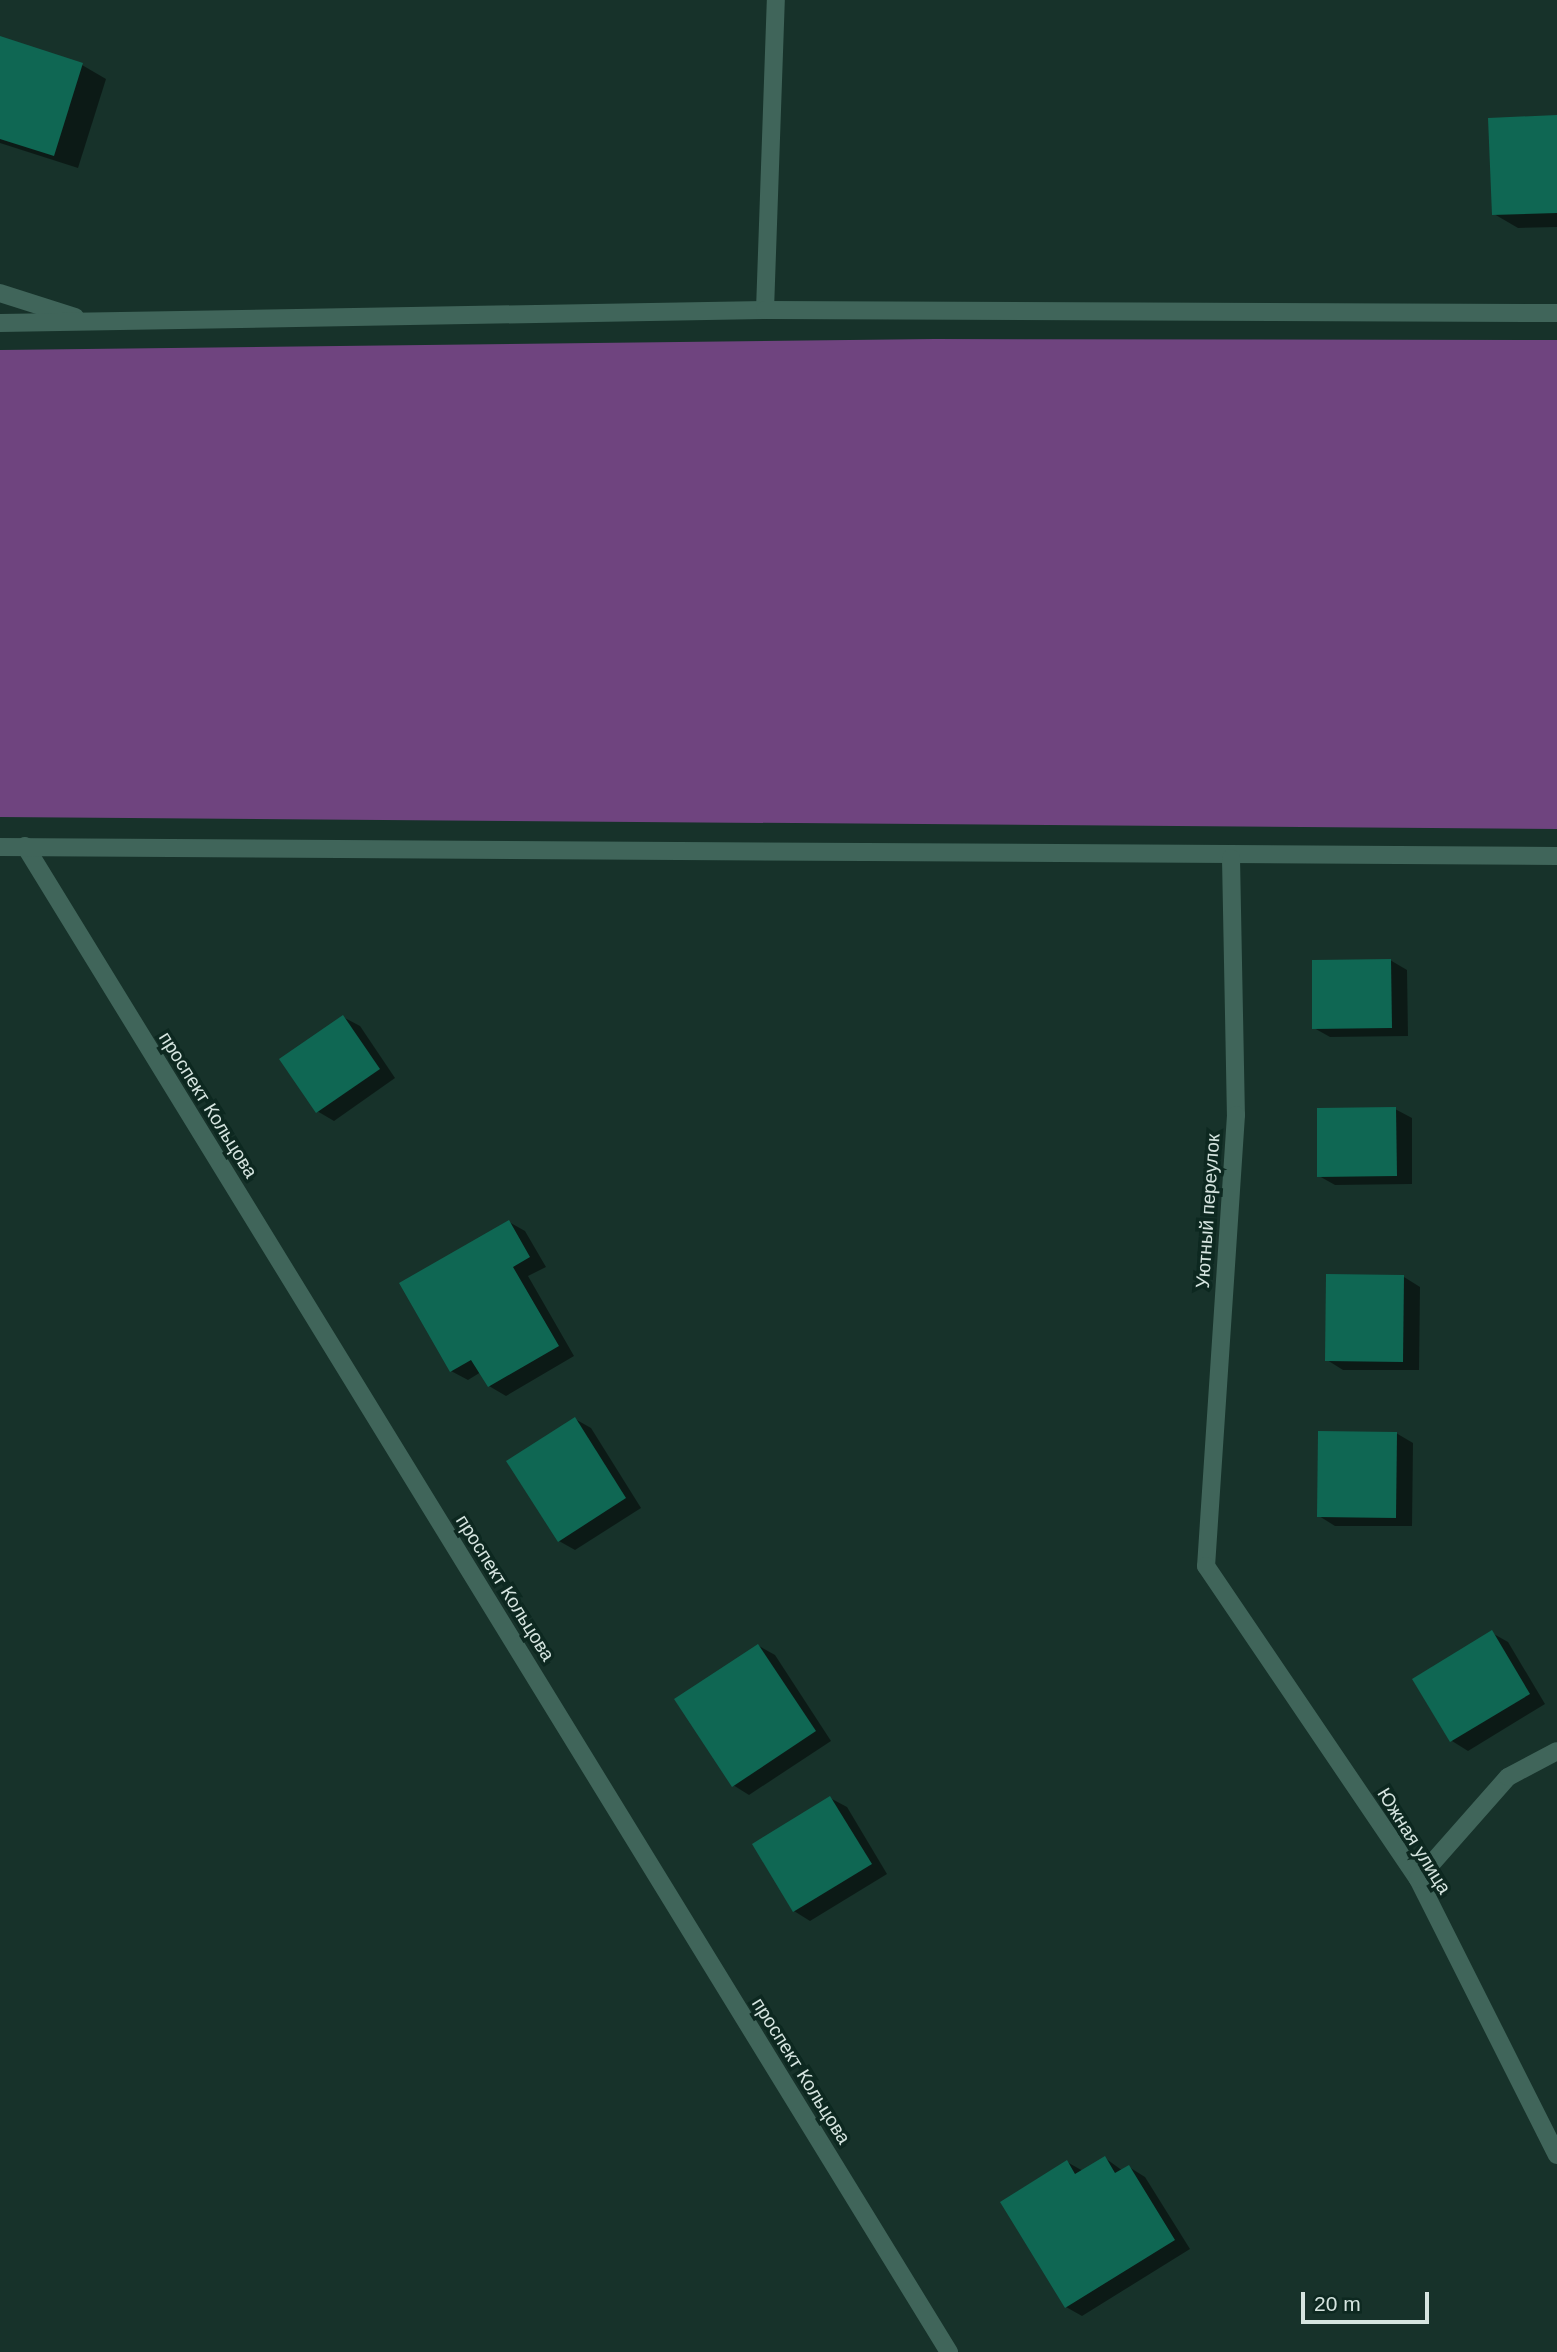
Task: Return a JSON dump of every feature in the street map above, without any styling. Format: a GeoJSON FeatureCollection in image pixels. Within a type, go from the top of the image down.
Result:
{"type":"FeatureCollection","features":[{"type":"Feature","properties":{"kind":"street"},"geometry":{"type":"LineString","coordinates":[[765,310],[776,0]]}},
{"type":"Feature","properties":{"kind":"street"},"geometry":{"type":"LineString","coordinates":[[0,293],[92,323]]}},
{"type":"Feature","properties":{"kind":"street"},"geometry":{"type":"LineString","coordinates":[[0,323],[765,310],[1557,313]]}},
{"type":"Feature","properties":{"kind":"street","name":"проспект Кольцова"},"geometry":{"type":"LineString","coordinates":[[24,846],[949,2352]]}},
{"type":"Feature","properties":{"kind":"street"},"geometry":{"type":"LineString","coordinates":[[0,847],[1231,858],[1557,856]]}},
{"type":"Feature","properties":{"kind":"street","name":"Уютный переулок"},"geometry":{"type":"LineString","coordinates":[[1206,1566],[1236,1115],[1231,858]]}},
{"type":"Feature","properties":{"kind":"street","name":"Южная улица"},"geometry":{"type":"LineString","coordinates":[[1206,1566],[1418,1879],[1557,2155]]}},
{"type":"Feature","properties":{"kind":"street"},"geometry":{"type":"LineString","coordinates":[[1418,1879],[1508,1777],[1557,1751]]}},
{"type":"Feature","properties":{"kind":"shaded area"},"geometry":{"type":"Polygon","coordinates":[[[935,339],[1557,340],[1557,829],[0,817],[0,350],[935,339]]]}},
{"type":"Feature","properties":{"kind":"building"},"geometry":{"type":"Polygon","coordinates":[[[0,36],[83,63],[54,156],[0,139],[0,36]]]}},
{"type":"Feature","properties":{"kind":"building"},"geometry":{"type":"Polygon","coordinates":[[[1557,115],[1557,213],[1492,215],[1488,118],[1557,115]]]}},
{"type":"Feature","properties":{"kind":"building"},"geometry":{"type":"Polygon","coordinates":[[[1391,959],[1392,1028],[1312,1029],[1312,960],[1391,959]]]}},
{"type":"Feature","properties":{"kind":"building"},"geometry":{"type":"Polygon","coordinates":[[[343,1015],[380,1069],[316,1113],[279,1059],[343,1015]]]}},
{"type":"Feature","properties":{"kind":"building"},"geometry":{"type":"Polygon","coordinates":[[[1396,1107],[1397,1176],[1317,1177],[1317,1108],[1396,1107]]]}},
{"type":"Feature","properties":{"kind":"building"},"geometry":{"type":"Polygon","coordinates":[[[509,1220],[530,1257],[513,1267],[559,1346],[488,1387],[471,1360],[450,1372],[399,1283],[509,1220]]]}},
{"type":"Feature","properties":{"kind":"building"},"geometry":{"type":"Polygon","coordinates":[[[1326,1274],[1404,1275],[1403,1362],[1325,1361],[1326,1274]]]}},
{"type":"Feature","properties":{"kind":"building"},"geometry":{"type":"Polygon","coordinates":[[[575,1417],[626,1498],[558,1542],[506,1461],[575,1417]]]}},
{"type":"Feature","properties":{"kind":"building"},"geometry":{"type":"Polygon","coordinates":[[[1318,1431],[1397,1432],[1396,1518],[1317,1517],[1318,1431]]]}},
{"type":"Feature","properties":{"kind":"building"},"geometry":{"type":"Polygon","coordinates":[[[1492,1630],[1530,1694],[1450,1742],[1412,1679],[1492,1630]]]}},
{"type":"Feature","properties":{"kind":"building"},"geometry":{"type":"Polygon","coordinates":[[[758,1644],[816,1731],[732,1787],[674,1699],[758,1644]]]}},
{"type":"Feature","properties":{"kind":"building"},"geometry":{"type":"Polygon","coordinates":[[[830,1796],[872,1864],[793,1912],[752,1844],[830,1796]]]}},
{"type":"Feature","properties":{"kind":"building"},"geometry":{"type":"Polygon","coordinates":[[[1105,2156],[1115,2173],[1129,2165],[1175,2240],[1065,2308],[1000,2202],[1067,2160],[1075,2174],[1105,2156]]]}}]}
